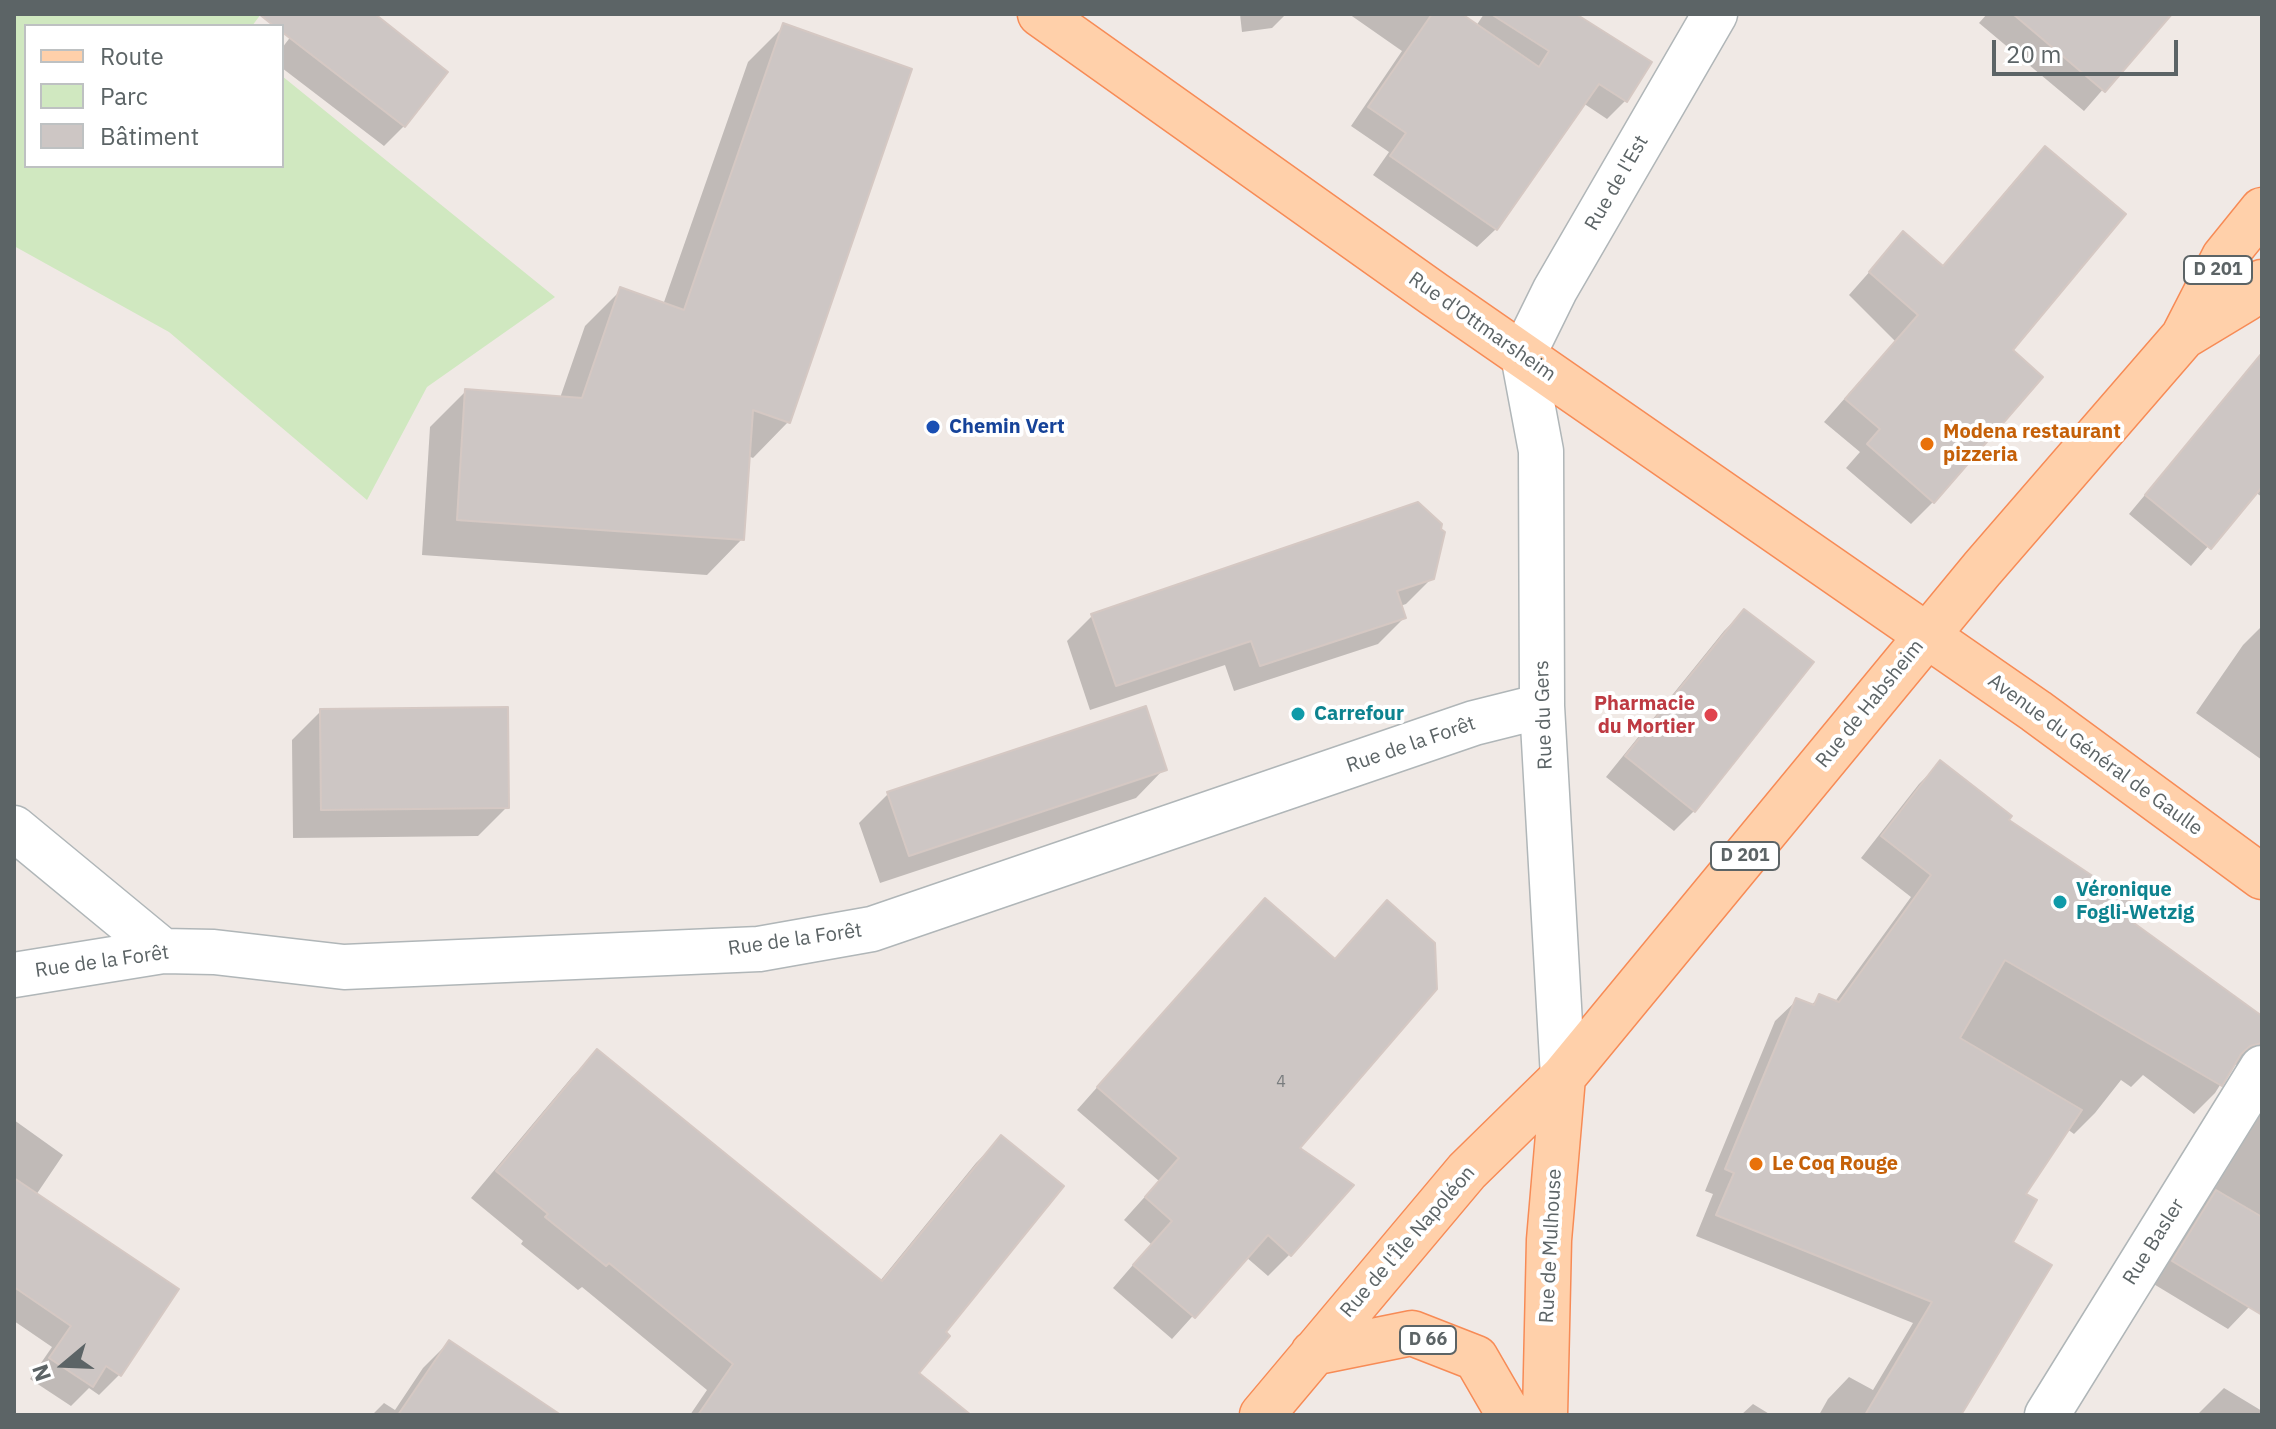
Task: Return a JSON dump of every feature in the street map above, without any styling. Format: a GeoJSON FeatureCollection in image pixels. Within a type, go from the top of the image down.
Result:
{"type":"FeatureCollection","features":[{"type":"Feature","properties":{"kind":"main road","name":"Rue d'Ottmarsheim"},"geometry":{"type":"LineString","coordinates":[[1040,14],[1523,355],[1927,634]]}},
{"type":"Feature","properties":{"kind":"main road","name":"Rue de Habsheim"},"geometry":{"type":"LineString","coordinates":[[1563,1077],[1927,634],[2183,337],[2224,257],[2262,210]]}},
{"type":"Feature","properties":{"kind":"main road","name":"Rue de Habsheim"},"geometry":{"type":"LineString","coordinates":[[2183,337],[2246,299],[2262,282]]}},
{"type":"Feature","properties":{"kind":"main road","name":"Avenue du Général de Gaulle"},"geometry":{"type":"LineString","coordinates":[[1927,634],[2262,877]]}},
{"type":"Feature","properties":{"kind":"main road","name":"Rue de l'Île Napoléon"},"geometry":{"type":"LineString","coordinates":[[1262,1415],[1467,1171],[1563,1077]]}},
{"type":"Feature","properties":{"kind":"main road","name":"Rue de Mulhouse"},"geometry":{"type":"LineString","coordinates":[[1545,1415],[1549,1240],[1563,1077]]}},
{"type":"Feature","properties":{"kind":"main road","name":"D 66"},"geometry":{"type":"LineString","coordinates":[[1313,1353],[1412,1333],[1476,1358],[1509,1415]]}},
{"type":"Feature","properties":{"kind":"street","name":"Rue de l'Est"},"geometry":{"type":"LineString","coordinates":[[1523,355],[1555,290],[1715,14]]}},
{"type":"Feature","properties":{"kind":"street","name":"Rue du Gers"},"geometry":{"type":"LineString","coordinates":[[1523,355],[1541,451],[1542,706],[1563,1077]]}},
{"type":"Feature","properties":{"kind":"street","name":"Rue de la Forêt"},"geometry":{"type":"LineString","coordinates":[[14,975],[163,951],[214,952],[344,967],[759,949],[872,929],[1474,723],[1542,706]]}},
{"type":"Feature","properties":{"kind":"street"},"geometry":{"type":"LineString","coordinates":[[14,828],[163,951]]}},
{"type":"Feature","properties":{"kind":"street","name":"Rue Basler"},"geometry":{"type":"LineString","coordinates":[[2047,1415],[2262,1068]]}},
{"type":"Feature","properties":{"kind":"green space"},"geometry":{"type":"Polygon","coordinates":[[[14,14],[261,14],[254,24],[24,24],[24,168],[284,168],[284,78],[555,297],[427,387],[367,500],[169,332],[14,246],[14,14]]]}},
{"type":"Feature","properties":{"kind":"building"},"geometry":{"type":"Polygon","coordinates":[[[259,14],[375,14],[448,72],[405,127],[284,34],[284,24],[272,24],[259,14]]]}},
{"type":"Feature","properties":{"kind":"building"},"geometry":{"type":"Polygon","coordinates":[[[1432,14],[1462,14],[1539,67],[1549,51],[1491,14],[1576,14],[1652,62],[1627,102],[1599,84],[1497,230],[1390,156],[1406,133],[1368,107],[1432,14]]]}},
{"type":"Feature","properties":{"kind":"building"},"geometry":{"type":"Polygon","coordinates":[[[2013,14],[2172,14],[2105,92],[2013,14]]]}},
{"type":"Feature","properties":{"kind":"building"},"geometry":{"type":"Polygon","coordinates":[[[783,23],[912,69],[790,423],[753,410],[744,540],[457,520],[465,389],[582,398],[620,287],[684,310],[783,23]]]}},
{"type":"Feature","properties":{"kind":"building"},"geometry":{"type":"Polygon","coordinates":[[[2045,146],[2126,214],[2013,350],[2043,377],[1934,503],[1867,444],[1880,429],[1845,399],[1918,315],[1869,272],[1903,231],[1943,266],[2045,146]]]}},
{"type":"Feature","properties":{"kind":"building"},"geometry":{"type":"Polygon","coordinates":[[[2262,353],[2262,487],[2211,549],[2145,495],[2262,353]]]}},
{"type":"Feature","properties":{"kind":"building"},"geometry":{"type":"Polygon","coordinates":[[[1418,502],[1442,524],[1441,529],[1445,532],[1434,579],[1397,591],[1406,618],[1260,666],[1251,641],[1116,686],[1091,614],[1418,502]]]}},
{"type":"Feature","properties":{"kind":"building"},"geometry":{"type":"Polygon","coordinates":[[[1744,609],[1814,662],[1695,812],[1625,756],[1744,609]]]}},
{"type":"Feature","properties":{"kind":"building"},"geometry":{"type":"Polygon","coordinates":[[[1146,706],[1167,770],[909,856],[887,792],[1146,706]]]}},
{"type":"Feature","properties":{"kind":"building"},"geometry":{"type":"Polygon","coordinates":[[[508,707],[509,808],[321,810],[320,709],[508,707]]]}},
{"type":"Feature","properties":{"kind":"building"},"geometry":{"type":"Polygon","coordinates":[[[1940,760],[2012,816],[2009,820],[2136,905],[2127,918],[2262,1016],[2262,1043],[2250,1046],[2241,1054],[2222,1086],[2005,960],[1960,1038],[2082,1110],[2026,1194],[2037,1200],[2013,1242],[2052,1265],[1961,1415],[1865,1415],[1932,1302],[1716,1215],[1734,1173],[1725,1169],[1796,998],[1814,1005],[1819,994],[1839,1002],[1931,875],[1881,836],[1940,760]]]}},
{"type":"Feature","properties":{"kind":"building"},"geometry":{"type":"Polygon","coordinates":[[[1265,898],[1335,959],[1387,900],[1435,943],[1437,989],[1300,1148],[1354,1185],[1291,1256],[1268,1235],[1195,1318],[1133,1265],[1172,1221],[1145,1197],[1179,1158],[1097,1087],[1265,898]]]}},
{"type":"Feature","properties":{"kind":"building"},"geometry":{"type":"Polygon","coordinates":[[[597,1049],[882,1281],[1001,1135],[1064,1186],[946,1332],[950,1336],[919,1373],[971,1415],[698,1415],[733,1364],[609,1263],[606,1266],[545,1217],[548,1214],[496,1171],[597,1049]]]}},
{"type":"Feature","properties":{"kind":"building"},"geometry":{"type":"Polygon","coordinates":[[[14,1178],[179,1289],[121,1376],[106,1366],[93,1387],[49,1358],[71,1326],[14,1287],[14,1178]]]}},
{"type":"Feature","properties":{"kind":"building"},"geometry":{"type":"Polygon","coordinates":[[[2216,1190],[2262,1217],[2262,1315],[2172,1261],[2216,1190]]]}},
{"type":"Feature","properties":{"kind":"building"},"geometry":{"type":"Polygon","coordinates":[[[449,1340],[561,1415],[398,1415],[449,1340]]]}},
{"type":"Feature","properties":{"kind":"place","name":"Chemin Vert"},"geometry":{"type":"Point","coordinates":[933,427]}},
{"type":"Feature","properties":{"kind":"place","name":"Modena restaurant pizzeria"},"geometry":{"type":"Point","coordinates":[1927,444]}},
{"type":"Feature","properties":{"kind":"place","name":"Carrefour"},"geometry":{"type":"Point","coordinates":[1298,714]}},
{"type":"Feature","properties":{"kind":"place","name":"Pharmacie du Mortier"},"geometry":{"type":"Point","coordinates":[1711,715]}},
{"type":"Feature","properties":{"kind":"place","name":"Véronique Fogli-Wetzig"},"geometry":{"type":"Point","coordinates":[2060,902]}},
{"type":"Feature","properties":{"kind":"place","name":"Le Coq Rouge"},"geometry":{"type":"Point","coordinates":[1756,1164]}}]}
